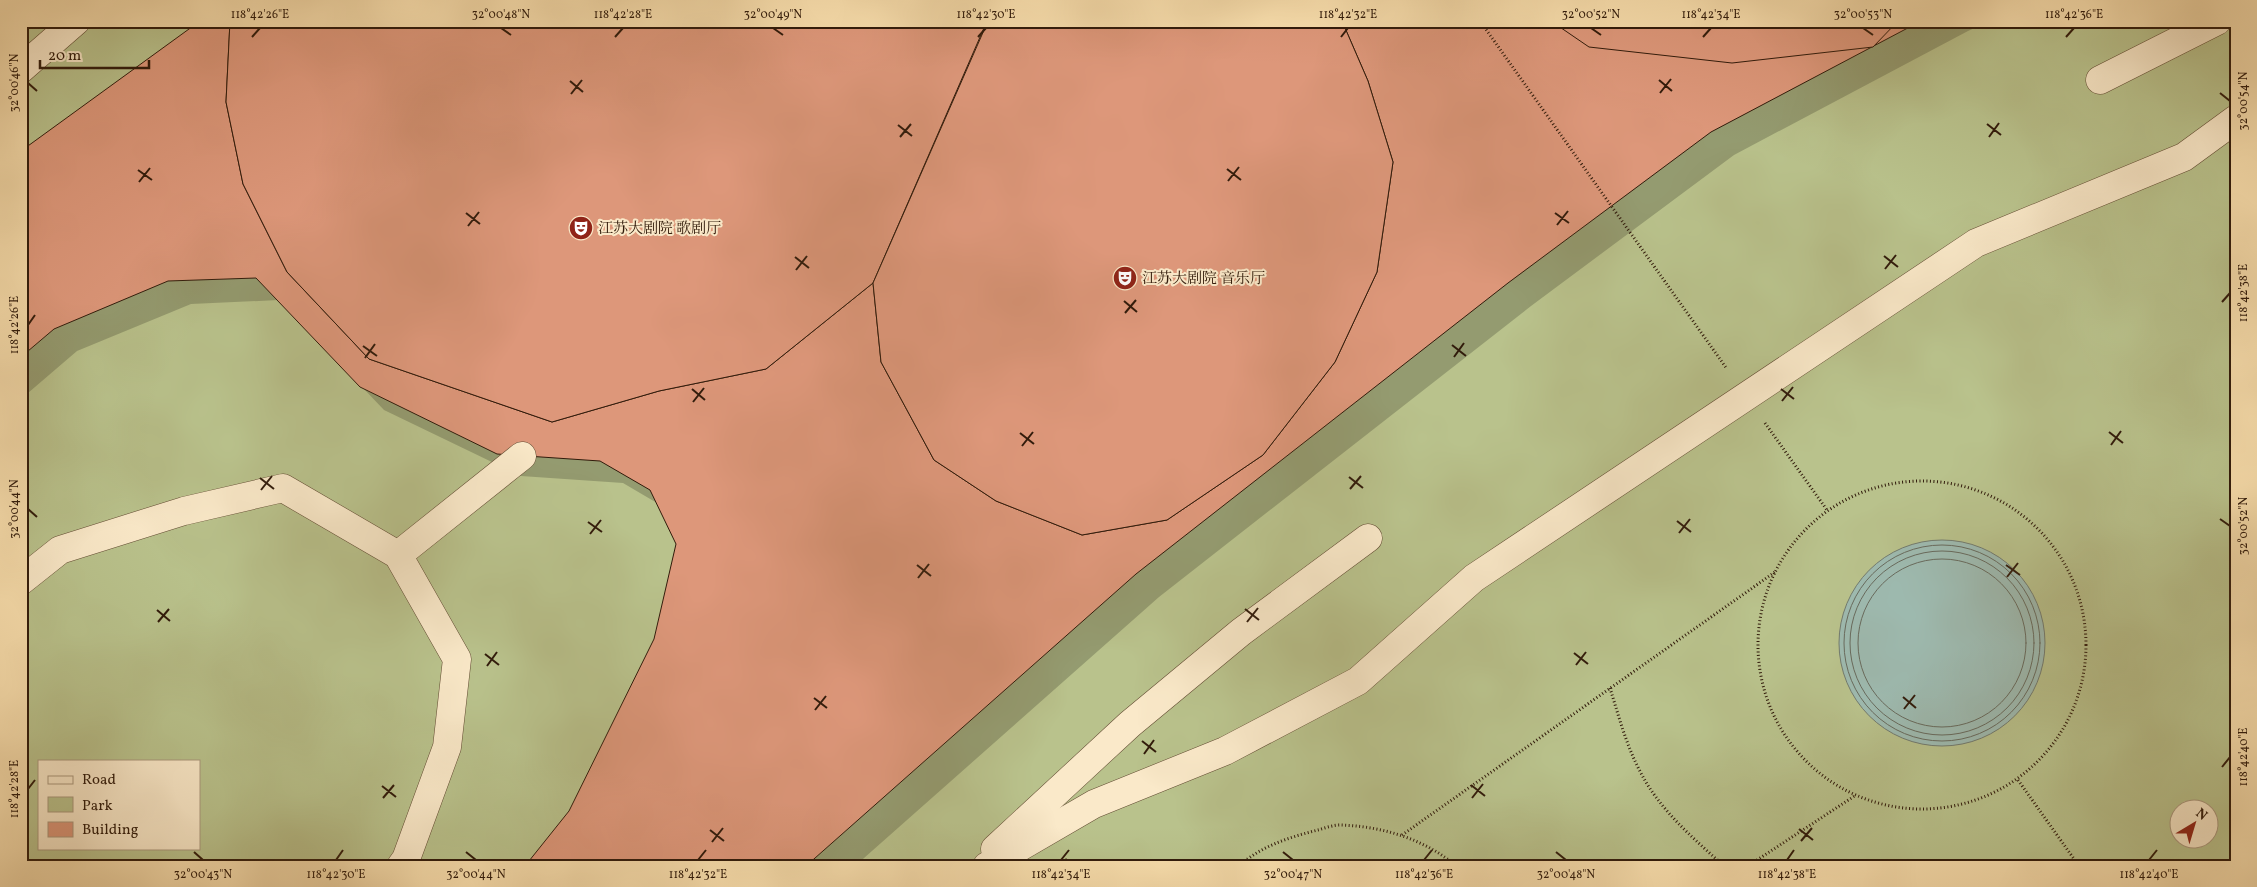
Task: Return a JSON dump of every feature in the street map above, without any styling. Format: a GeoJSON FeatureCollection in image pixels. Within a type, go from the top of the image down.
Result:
{"type":"FeatureCollection","features":[{"type":"Feature","properties":{"kind":"lane"},"geometry":{"type":"LineString","coordinates":[[21,69],[76,21]]}},
{"type":"Feature","properties":{"kind":"lane"},"geometry":{"type":"LineString","coordinates":[[2100,80],[2217,21]]}},
{"type":"Feature","properties":{"kind":"lane"},"geometry":{"type":"LineString","coordinates":[[987,866],[1094,804],[1225,751],[1358,681],[1474,578],[1976,243],[2184,157],[2236,119]]}},
{"type":"Feature","properties":{"kind":"lane"},"geometry":{"type":"LineString","coordinates":[[398,555],[522,456]]}},
{"type":"Feature","properties":{"kind":"lane"},"geometry":{"type":"LineString","coordinates":[[21,581],[60,550],[184,511],[284,488],[398,555],[457,659],[447,747],[406,859],[401,866]]}},
{"type":"Feature","properties":{"kind":"lane"},"geometry":{"type":"LineString","coordinates":[[976,866],[1138,718],[1241,632],[1368,538]]}},
{"type":"Feature","properties":{"kind":"path"},"geometry":{"type":"LineString","coordinates":[[1480,21],[1827,510]]}},
{"type":"Feature","properties":{"kind":"path"},"geometry":{"type":"LineString","coordinates":[[1936,481],[1992,496],[2038,528],[2072,575],[2087,630],[2082,688],[2058,740],[2018,780],[1972,803],[1921,810],[1870,802],[1824,777],[1788,740],[1765,694],[1757,643],[1766,592],[1790,546],[1827,510],[1879,486],[1936,481]]}},
{"type":"Feature","properties":{"kind":"path"},"geometry":{"type":"LineString","coordinates":[[1402,835],[1777,571]]}},
{"type":"Feature","properties":{"kind":"path"},"geometry":{"type":"LineString","coordinates":[[1610,688],[1623,730],[1642,775],[1670,815],[1724,866]]}},
{"type":"Feature","properties":{"kind":"path"},"geometry":{"type":"LineString","coordinates":[[2018,780],[2079,866]]}},
{"type":"Feature","properties":{"kind":"path"},"geometry":{"type":"LineString","coordinates":[[1748,866],[1856,795]]}},
{"type":"Feature","properties":{"kind":"path"},"geometry":{"type":"LineString","coordinates":[[1239,866],[1249,857],[1286,838],[1339,825],[1402,835],[1443,854],[1456,866]]}},
{"type":"Feature","properties":{"kind":"green space"},"geometry":{"type":"Polygon","coordinates":[[[21,21],[2236,21],[2236,866],[21,866],[21,21]]]}},
{"type":"Feature","properties":{"kind":"water"},"geometry":{"type":"Polygon","coordinates":[[[1942,540],[1972,544],[1991,552],[2015,570],[2033,594],[2041,613],[2045,643],[2041,673],[2033,692],[2015,716],[1991,734],[1972,742],[1942,746],[1912,742],[1893,734],[1869,716],[1851,692],[1843,673],[1839,643],[1843,613],[1851,594],[1869,570],[1893,552],[1912,544],[1942,540]]]}},
{"type":"Feature","properties":{"kind":"building"},"geometry":{"type":"Polygon","coordinates":[[[200,21],[1921,21],[1711,132],[1508,283],[1136,574],[806,866],[525,866],[569,811],[654,639],[676,544],[650,490],[600,461],[497,454],[360,387],[256,278],[168,281],[54,329],[21,357],[21,151],[200,21]]]}},
{"type":"Feature","properties":{"kind":"building"},"geometry":{"type":"Polygon","coordinates":[[[230,21],[1342,21],[1368,81],[1393,162],[1377,272],[1335,362],[1263,455],[1167,520],[1082,535],[996,501],[934,460],[881,362],[873,283],[766,369],[659,391],[552,422],[369,359],[287,272],[243,184],[226,102],[230,21]]]}},
{"type":"Feature","properties":{"kind":"building","name":"江苏大剧院 歌剧厅"},"geometry":{"type":"Polygon","coordinates":[[[230,21],[987,21],[873,283],[766,369],[659,391],[552,422],[369,359],[287,272],[243,184],[226,102],[230,21]]]}},
{"type":"Feature","properties":{"kind":"building","name":"江苏大剧院 音乐厅"},"geometry":{"type":"Polygon","coordinates":[[[988,21],[1342,21],[1368,81],[1393,162],[1377,272],[1335,362],[1263,455],[1167,520],[1082,535],[996,501],[934,460],[881,362],[873,283],[988,21]]]}},
{"type":"Feature","properties":{"kind":"building"},"geometry":{"type":"Polygon","coordinates":[[[1551,21],[1898,21],[1873,47],[1732,63],[1589,47],[1551,21]]]}},
{"type":"Feature","properties":{"kind":"place","name":"江苏大剧院 歌剧厅"},"geometry":{"type":"Point","coordinates":[581,228]}},
{"type":"Feature","properties":{"kind":"place","name":"江苏大剧院 音乐厅"},"geometry":{"type":"Point","coordinates":[1125,278]}}]}
